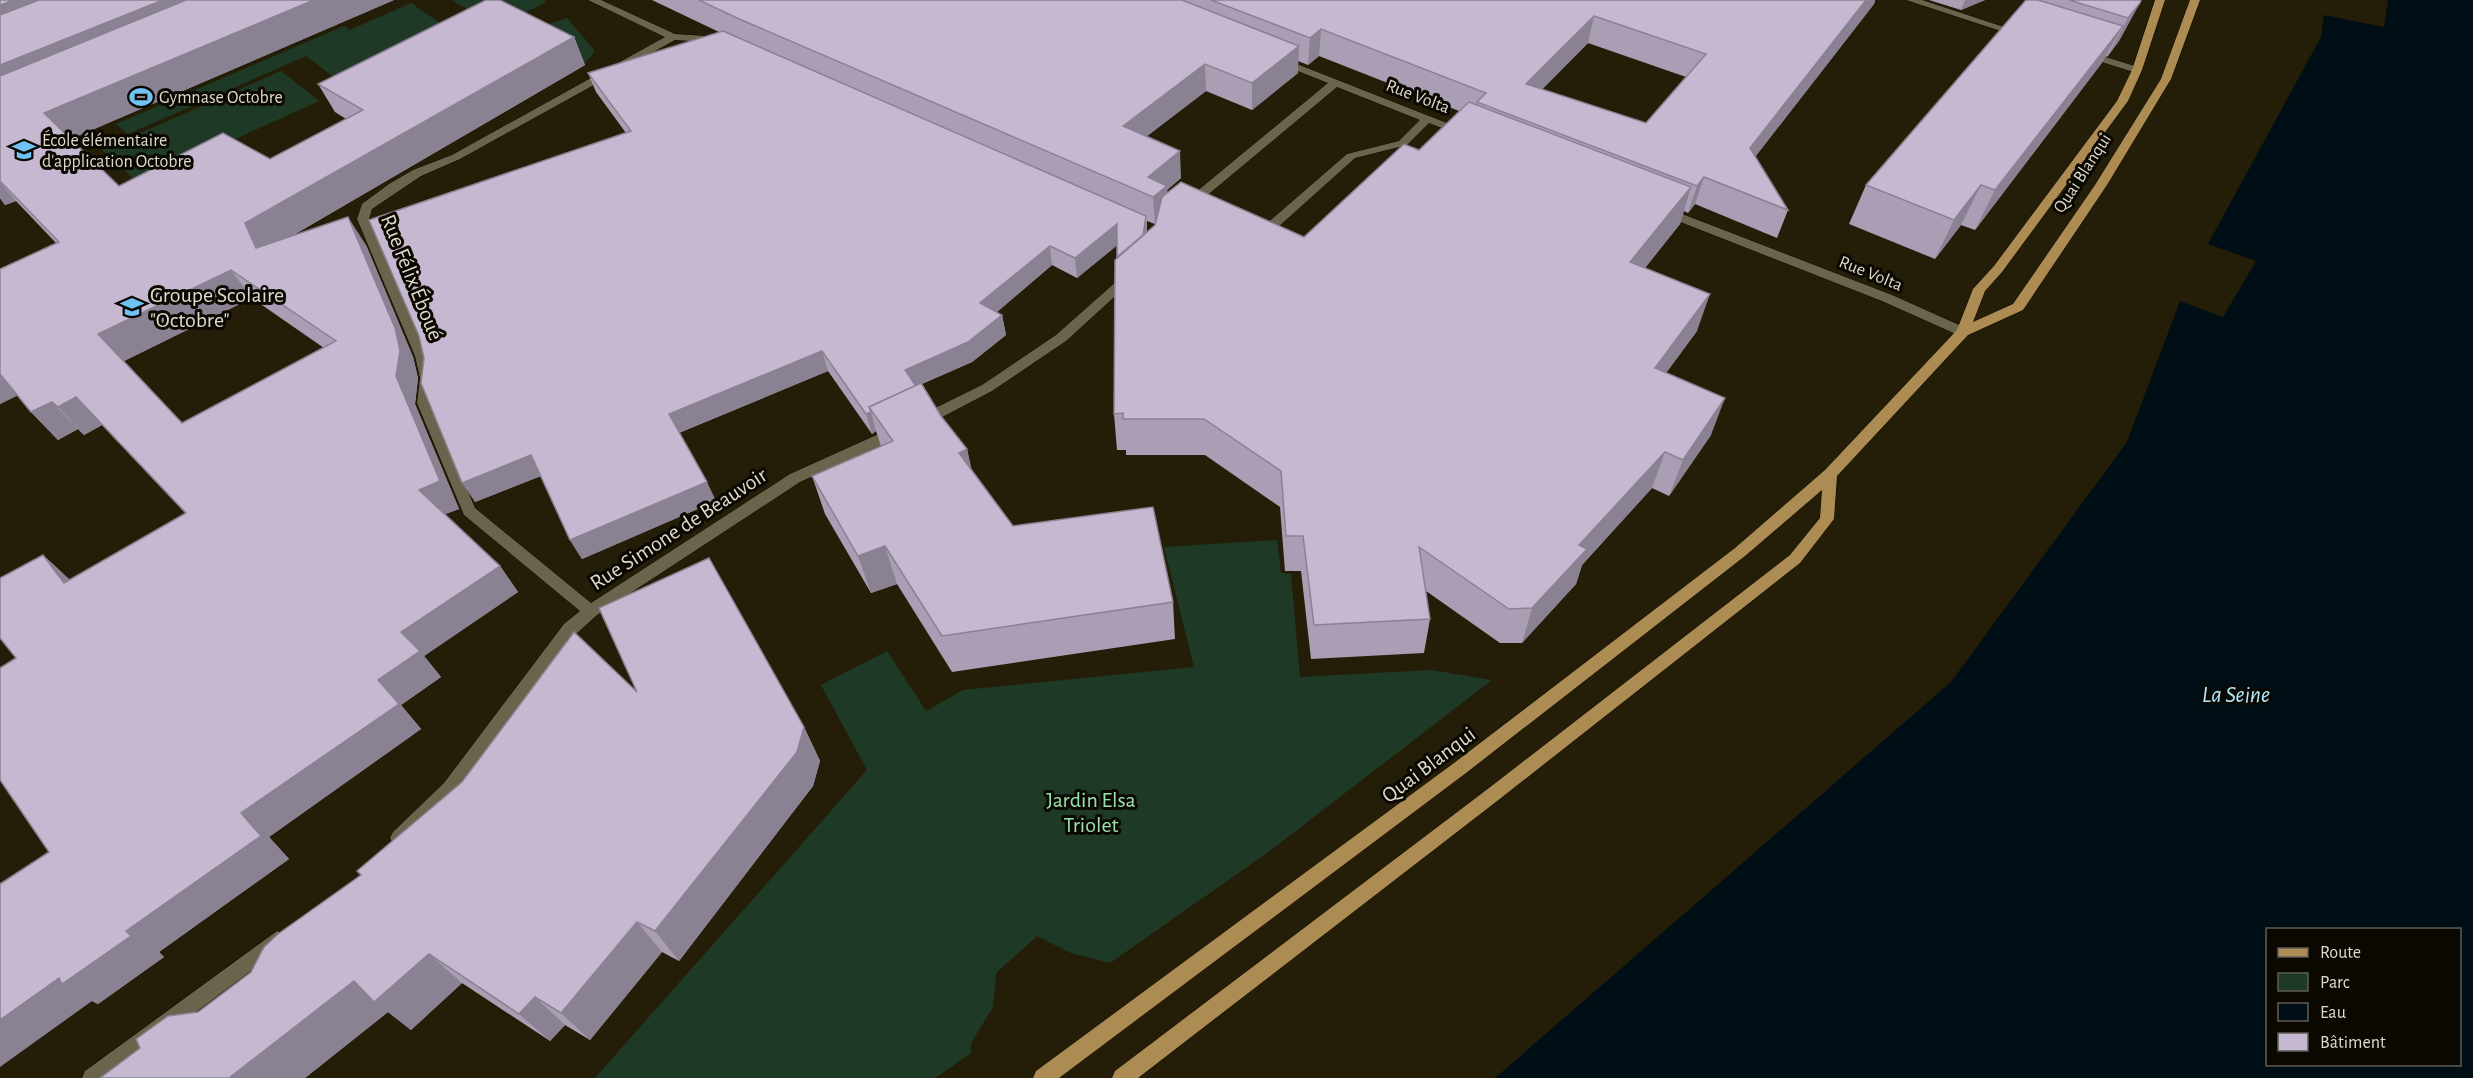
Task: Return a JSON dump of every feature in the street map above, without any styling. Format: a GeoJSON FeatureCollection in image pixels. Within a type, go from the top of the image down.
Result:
{"type":"FeatureCollection","features":[{"type":"Feature","properties":{"kind":"main road","name":"Quai Blanqui"},"geometry":{"type":"LineString","coordinates":[[1963,332],[1979,289],[1998,269],[2065,181],[2122,101],[2137,70],[2160,0]]}},
{"type":"Feature","properties":{"kind":"main road","name":"Quai Blanqui"},"geometry":{"type":"LineString","coordinates":[[1043,1078],[1460,768],[1740,552],[1830,474],[1963,332],[2018,307],[2101,185],[2166,79],[2195,0]]}},
{"type":"Feature","properties":{"kind":"main road"},"geometry":{"type":"LineString","coordinates":[[1122,1078],[1495,794],[1795,559],[1827,519],[1830,474]]}},
{"type":"Feature","properties":{"kind":"street"},"geometry":{"type":"LineString","coordinates":[[593,0],[673,37],[716,38],[734,46]]}},
{"type":"Feature","properties":{"kind":"street"},"geometry":{"type":"LineString","coordinates":[[1911,0],[2026,36]]}},
{"type":"Feature","properties":{"kind":"street","name":"Rue Félix Éboué"},"geometry":{"type":"LineString","coordinates":[[591,611],[560,588],[469,511],[424,403],[427,378],[422,356],[363,219],[366,207],[393,187],[417,173],[456,157],[673,37]]}},
{"type":"Feature","properties":{"kind":"street"},"geometry":{"type":"LineString","coordinates":[[2071,49],[2137,70]]}},
{"type":"Feature","properties":{"kind":"street","name":"Rue Volta"},"geometry":{"type":"LineString","coordinates":[[1270,57],[1471,136]]}},
{"type":"Feature","properties":{"kind":"street"},"geometry":{"type":"LineString","coordinates":[[1174,217],[1335,83]]}},
{"type":"Feature","properties":{"kind":"street"},"geometry":{"type":"LineString","coordinates":[[1289,241],[1269,228],[1351,156],[1403,143],[1427,119]]}},
{"type":"Feature","properties":{"kind":"street","name":"Rue Volta"},"geometry":{"type":"LineString","coordinates":[[1647,204],[1887,298],[1963,332]]}},
{"type":"Feature","properties":{"kind":"street","name":"Rue Simone de Beauvoir"},"geometry":{"type":"LineString","coordinates":[[384,852],[450,788],[570,629],[591,611],[795,478],[987,388],[1061,338],[1144,264]]}},
{"type":"Feature","properties":{"kind":"street"},"geometry":{"type":"LineString","coordinates":[[92,1078],[288,932]]}},
{"type":"Feature","properties":{"kind":"green space"},"geometry":{"type":"Polygon","coordinates":[[[452,0],[545,0],[546,2],[497,27],[452,0]]]}},
{"type":"Feature","properties":{"kind":"green space"},"geometry":{"type":"Polygon","coordinates":[[[411,3],[447,28],[335,78],[306,56],[128,134],[116,124],[344,26],[350,30],[411,3]]]}},
{"type":"Feature","properties":{"kind":"green space"},"geometry":{"type":"Polygon","coordinates":[[[567,18],[595,51],[584,64],[540,27],[567,18]]]}},
{"type":"Feature","properties":{"kind":"green space"},"geometry":{"type":"Polygon","coordinates":[[[281,71],[319,101],[138,183],[102,150],[281,71]]]}},
{"type":"Feature","properties":{"kind":"green space","name":"Jardin Elsa Triolet"},"geometry":{"type":"Polygon","coordinates":[[[1277,540],[1281,573],[1291,574],[1300,677],[1431,670],[1492,680],[1267,853],[1110,963],[1071,953],[1037,936],[996,973],[993,1007],[971,1043],[971,1053],[935,1078],[595,1078],[867,770],[821,685],[887,651],[926,711],[963,690],[1194,667],[1164,547],[1277,540]]]}},
{"type":"Feature","properties":{"kind":"water","name":"La Seine"},"geometry":{"type":"Polygon","coordinates":[[[2388,0],[2473,0],[2473,1078],[1495,1078],[1951,682],[2127,442],[2180,301],[2223,317],[2256,261],[2208,244],[2321,37],[2324,15],[2384,27],[2388,0]]]}},
{"type":"Feature","properties":{"kind":"building"},"geometry":{"type":"Polygon","coordinates":[[[0,0],[14,0],[0,5],[0,0]]]}},
{"type":"Feature","properties":{"kind":"building"},"geometry":{"type":"Polygon","coordinates":[[[39,0],[163,0],[0,65],[0,15],[39,0]]]}},
{"type":"Feature","properties":{"kind":"building"},"geometry":{"type":"Polygon","coordinates":[[[186,0],[314,0],[44,113],[119,186],[223,133],[270,159],[363,110],[318,84],[486,0],[500,0],[574,37],[245,223],[256,248],[348,217],[395,328],[400,350],[396,376],[440,481],[419,490],[500,566],[401,632],[420,651],[378,680],[399,704],[241,813],[261,836],[126,931],[131,936],[62,984],[59,978],[0,1020],[0,884],[49,852],[0,780],[0,668],[16,658],[0,638],[0,578],[43,555],[64,583],[186,513],[76,397],[58,407],[52,402],[31,412],[0,374],[0,269],[59,242],[0,181],[0,76],[186,0]],[[231,270],[98,334],[182,423],[336,341],[231,270]]]}},
{"type":"Feature","properties":{"kind":"building"},"geometry":{"type":"Polygon","coordinates":[[[699,0],[1182,0],[1299,46],[1252,83],[1205,64],[1123,126],[1180,151],[1148,177],[1167,186],[1153,197],[699,0]]]}},
{"type":"Feature","properties":{"kind":"building"},"geometry":{"type":"Polygon","coordinates":[[[1211,0],[1866,0],[1750,148],[1788,210],[1704,177],[1697,186],[1477,102],[1486,93],[1321,29],[1310,38],[1211,0]],[[1594,16],[1526,84],[1646,123],[1706,54],[1594,16]]]}},
{"type":"Feature","properties":{"kind":"building"},"geometry":{"type":"Polygon","coordinates":[[[2026,0],[2038,0],[2123,26],[1995,190],[1981,185],[1954,220],[1866,185],[2026,0]]]}},
{"type":"Feature","properties":{"kind":"building"},"geometry":{"type":"Polygon","coordinates":[[[2069,0],[2141,0],[2128,18],[2069,0]]]}},
{"type":"Feature","properties":{"kind":"building"},"geometry":{"type":"Polygon","coordinates":[[[723,31],[1146,216],[1143,235],[1117,257],[1117,224],[1075,258],[1050,246],[980,303],[1002,315],[968,342],[905,370],[916,386],[869,407],[871,412],[866,414],[822,351],[669,414],[707,482],[570,540],[531,455],[462,483],[421,383],[424,358],[419,336],[369,220],[631,131],[588,73],[723,31]]]}},
{"type":"Feature","properties":{"kind":"building"},"geometry":{"type":"Polygon","coordinates":[[[1469,102],[1691,187],[1630,262],[1710,294],[1655,368],[1725,398],[1683,460],[1665,452],[1579,545],[1587,549],[1532,608],[1509,609],[1419,547],[1430,619],[1314,625],[1303,536],[1286,536],[1281,471],[1204,419],[1123,419],[1123,413],[1114,414],[1115,260],[1155,225],[1162,197],[1181,182],[1304,237],[1404,144],[1419,150],[1469,102]]]}},
{"type":"Feature","properties":{"kind":"building"},"geometry":{"type":"Polygon","coordinates":[[[921,383],[941,416],[967,449],[959,453],[1013,526],[1153,507],[1173,602],[942,636],[885,546],[858,556],[812,476],[893,441],[869,407],[921,383]]]}},
{"type":"Feature","properties":{"kind":"building"},"geometry":{"type":"Polygon","coordinates":[[[709,558],[804,727],[797,752],[655,931],[637,922],[561,1013],[535,997],[519,1014],[429,954],[374,1002],[354,981],[229,1078],[100,1078],[140,1048],[136,1039],[168,1016],[198,1012],[251,972],[264,947],[278,934],[361,875],[357,871],[462,782],[574,632],[637,692],[599,608],[709,558]]]}},
{"type":"Feature","properties":{"kind":"place","name":"Gymnase Octobre"},"geometry":{"type":"Point","coordinates":[141,97]}},
{"type":"Feature","properties":{"kind":"place","name":"École élémentaire d'application Octobre"},"geometry":{"type":"Point","coordinates":[24,150]}},
{"type":"Feature","properties":{"kind":"place","name":"Groupe Scolaire \"Octobre\""},"geometry":{"type":"Point","coordinates":[132,307]}}]}
